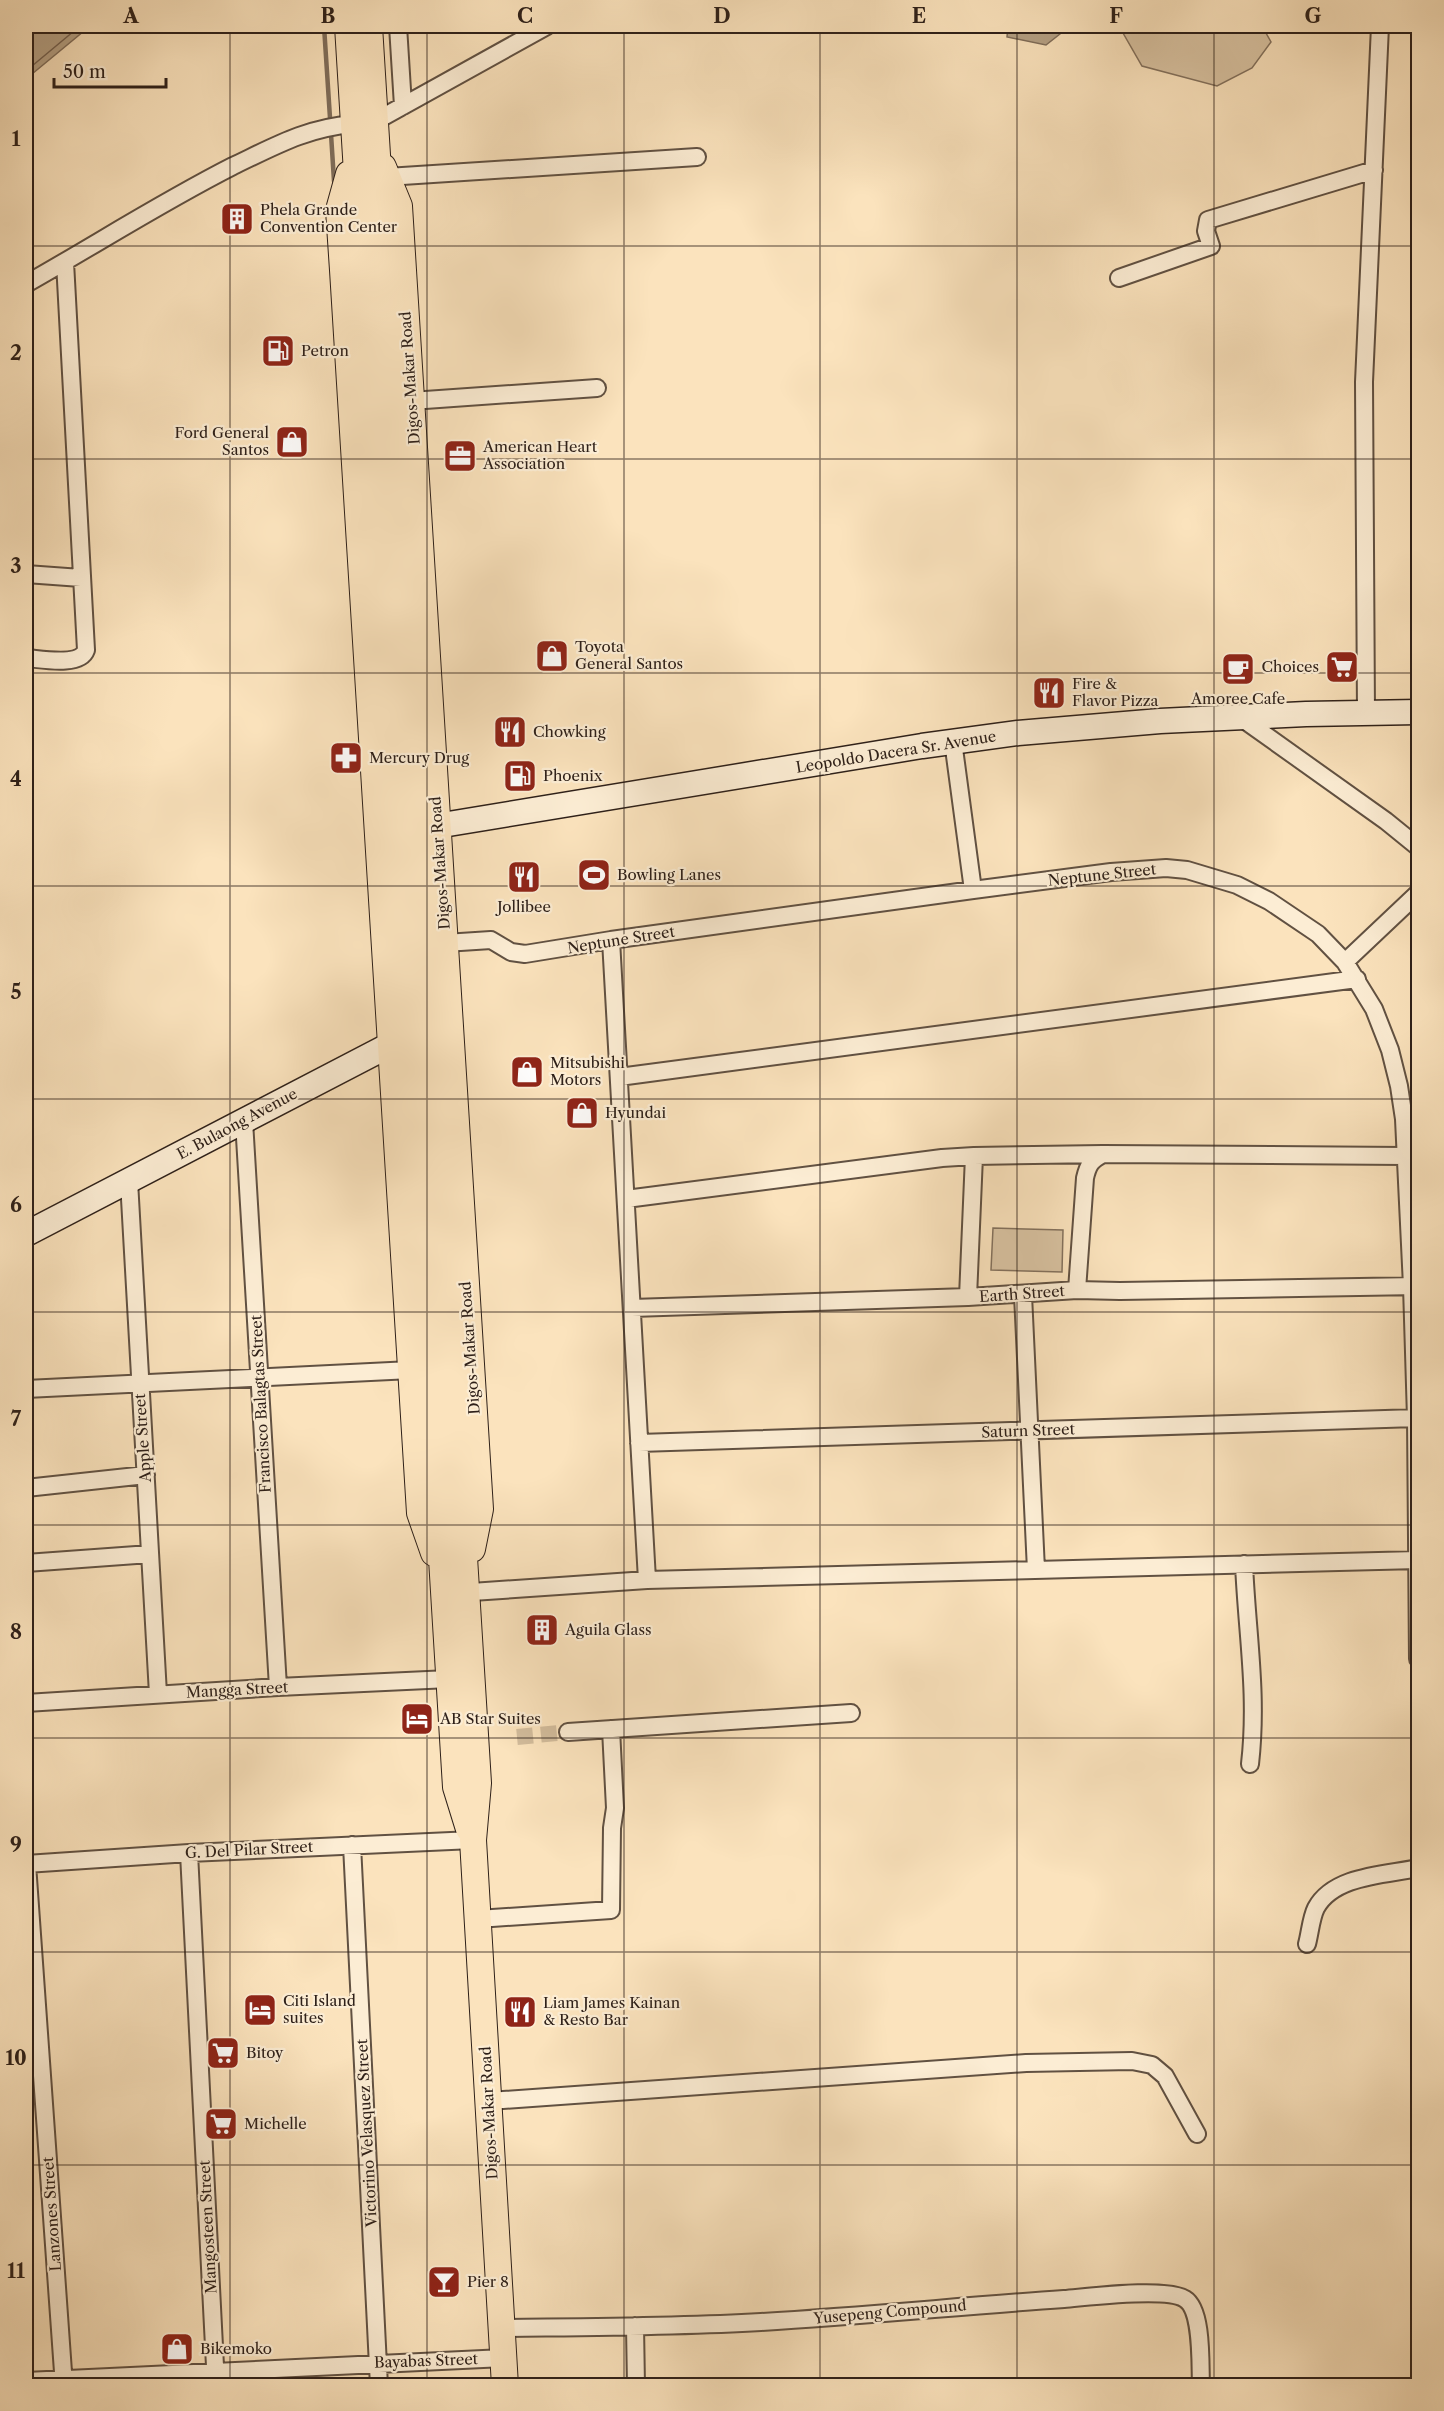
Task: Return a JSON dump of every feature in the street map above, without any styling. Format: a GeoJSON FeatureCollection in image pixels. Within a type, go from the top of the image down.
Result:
{"type":"FeatureCollection","features":[{"type":"Feature","properties":{"kind":"main road","name":"Digos-Makar Road"},"geometry":{"type":"LineString","coordinates":[[348,26],[364,123]]}},
{"type":"Feature","properties":{"kind":"main road","name":"Digos-Makar Road"},"geometry":{"type":"LineString","coordinates":[[369,26],[364,123],[365,151],[455,1587],[478,1783],[473,1840],[506,2385]]}},
{"type":"Feature","properties":{"kind":"main road","name":"Digos-Makar Road"},"geometry":{"type":"LineString","coordinates":[[365,151],[387,177],[399,206],[480,1509],[455,1587],[449,1679],[456,1787],[473,1840]]}},
{"type":"Feature","properties":{"kind":"main road","name":"Digos-Makar Road"},"geometry":{"type":"LineString","coordinates":[[365,151],[339,210],[411,1370],[420,1513],[455,1587]]}},
{"type":"Feature","properties":{"kind":"main road","name":"Leopoldo Dacera Sr. Avenue"},"geometry":{"type":"LineString","coordinates":[[378,835],[952,741],[1064,729],[1240,717],[1419,712]]}},
{"type":"Feature","properties":{"kind":"main road","name":"E. Bulaong Avenue"},"geometry":{"type":"LineString","coordinates":[[26,1234],[391,1043],[449,1016]]}},
{"type":"Feature","properties":{"kind":"street"},"geometry":{"type":"LineString","coordinates":[[398,26],[403,106]]}},
{"type":"Feature","properties":{"kind":"street"},"geometry":{"type":"LineString","coordinates":[[26,284],[195,185],[311,130],[364,123],[403,106],[547,26]]}},
{"type":"Feature","properties":{"kind":"street"},"geometry":{"type":"LineString","coordinates":[[1366,713],[1364,382],[1380,26]]}},
{"type":"Feature","properties":{"kind":"street"},"geometry":{"type":"LineString","coordinates":[[387,177],[697,157]]}},
{"type":"Feature","properties":{"kind":"street"},"geometry":{"type":"LineString","coordinates":[[1119,278],[1211,246],[1206,231],[1208,220],[1374,170]]}},
{"type":"Feature","properties":{"kind":"street"},"geometry":{"type":"LineString","coordinates":[[26,658],[74,660],[85,654],[65,261]]}},
{"type":"Feature","properties":{"kind":"street"},"geometry":{"type":"LineString","coordinates":[[411,401],[597,388]]}},
{"type":"Feature","properties":{"kind":"street"},"geometry":{"type":"LineString","coordinates":[[26,574],[81,578]]}},
{"type":"Feature","properties":{"kind":"street"},"geometry":{"type":"LineString","coordinates":[[1240,717],[1419,847]]}},
{"type":"Feature","properties":{"kind":"street"},"geometry":{"type":"LineString","coordinates":[[952,741],[972,890]]}},
{"type":"Feature","properties":{"kind":"street","name":"Neptune Street"},"geometry":{"type":"LineString","coordinates":[[445,943],[491,940],[511,952],[525,954],[972,890],[1141,869],[1188,870],[1238,885],[1269,901],[1317,934],[1345,962],[1374,1010],[1390,1050],[1399,1086],[1415,1286],[1419,1659]]}},
{"type":"Feature","properties":{"kind":"street"},"geometry":{"type":"LineString","coordinates":[[1345,962],[1419,893]]}},
{"type":"Feature","properties":{"kind":"street"},"geometry":{"type":"LineString","coordinates":[[611,940],[646,1580]]}},
{"type":"Feature","properties":{"kind":"street"},"geometry":{"type":"LineString","coordinates":[[619,1077],[1357,979]]}},
{"type":"Feature","properties":{"kind":"street","name":"Francisco Balagtas Street"},"geometry":{"type":"LineString","coordinates":[[244,1121],[278,1687]]}},
{"type":"Feature","properties":{"kind":"street"},"geometry":{"type":"LineString","coordinates":[[626,1199],[942,1158],[974,1156],[1103,1154],[1405,1156]]}},
{"type":"Feature","properties":{"kind":"street"},"geometry":{"type":"LineString","coordinates":[[1077,1290],[1087,1167],[1093,1159],[1103,1154]]}},
{"type":"Feature","properties":{"kind":"street"},"geometry":{"type":"LineString","coordinates":[[968,1298],[974,1156]]}},
{"type":"Feature","properties":{"kind":"street","name":"Apple Street"},"geometry":{"type":"LineString","coordinates":[[129,1181],[158,1694]]}},
{"type":"Feature","properties":{"kind":"street","name":"Earth Street"},"geometry":{"type":"LineString","coordinates":[[632,1308],[968,1298],[1077,1290],[1415,1286]]}},
{"type":"Feature","properties":{"kind":"street"},"geometry":{"type":"LineString","coordinates":[[1023,1295],[1036,1570]]}},
{"type":"Feature","properties":{"kind":"street"},"geometry":{"type":"LineString","coordinates":[[26,1389],[411,1370]]}},
{"type":"Feature","properties":{"kind":"street","name":"Saturn Street"},"geometry":{"type":"LineString","coordinates":[[639,1443],[1416,1418]]}},
{"type":"Feature","properties":{"kind":"street"},"geometry":{"type":"LineString","coordinates":[[26,1488],[146,1475]]}},
{"type":"Feature","properties":{"kind":"street"},"geometry":{"type":"LineString","coordinates":[[26,1563],[150,1554]]}},
{"type":"Feature","properties":{"kind":"street"},"geometry":{"type":"LineString","coordinates":[[455,1587],[1418,1560]]}},
{"type":"Feature","properties":{"kind":"street"},"geometry":{"type":"LineString","coordinates":[[1244,1564],[1253,1667],[1254,1728],[1250,1764]]}},
{"type":"Feature","properties":{"kind":"street","name":"Mangga Street"},"geometry":{"type":"LineString","coordinates":[[26,1703],[449,1679]]}},
{"type":"Feature","properties":{"kind":"street"},"geometry":{"type":"LineString","coordinates":[[568,1732],[851,1713]]}},
{"type":"Feature","properties":{"kind":"street"},"geometry":{"type":"LineString","coordinates":[[478,1919],[611,1910],[612,1828],[615,1808],[611,1729]]}},
{"type":"Feature","properties":{"kind":"street","name":"G. Del Pilar Street"},"geometry":{"type":"LineString","coordinates":[[26,1864],[189,1853],[473,1840]]}},
{"type":"Feature","properties":{"kind":"street","name":"Victorino Velasquez Street"},"geometry":{"type":"LineString","coordinates":[[352,1845],[379,2385]]}},
{"type":"Feature","properties":{"kind":"street","name":"Mangosteen Street"},"geometry":{"type":"LineString","coordinates":[[189,1853],[216,2378]]}},
{"type":"Feature","properties":{"kind":"street","name":"Lanzones Street"},"geometry":{"type":"LineString","coordinates":[[26,1864],[64,2382]]}},
{"type":"Feature","properties":{"kind":"street"},"geometry":{"type":"LineString","coordinates":[[1307,1944],[1316,1908],[1326,1895],[1337,1887],[1354,1881],[1419,1868]]}},
{"type":"Feature","properties":{"kind":"street"},"geometry":{"type":"LineString","coordinates":[[489,2101],[1026,2062],[1132,2061],[1152,2065],[1165,2076],[1197,2134]]}},
{"type":"Feature","properties":{"kind":"street","name":"Yusepeng Compound"},"geometry":{"type":"LineString","coordinates":[[502,2328],[759,2322],[952,2306],[1173,2294],[1185,2299],[1193,2306],[1198,2331],[1201,2385]]}},
{"type":"Feature","properties":{"kind":"street"},"geometry":{"type":"LineString","coordinates":[[634,2326],[636,2385]]}},
{"type":"Feature","properties":{"kind":"street","name":"Bayabas Street"},"geometry":{"type":"LineString","coordinates":[[26,2381],[216,2378],[378,2363],[504,2358]]}},
{"type":"Feature","properties":{"kind":"shaded area"},"geometry":{"type":"Polygon","coordinates":[[[1119,26],[1262,26],[1271,42],[1252,68],[1217,86],[1142,66],[1119,26]]]}},
{"type":"Feature","properties":{"kind":"shaded area"},"geometry":{"type":"Polygon","coordinates":[[[993,1228],[1063,1230],[1062,1272],[991,1270],[993,1228]]]}},
{"type":"Feature","properties":{"kind":"water"},"geometry":{"type":"Polygon","coordinates":[[[26,26],[90,26],[26,79],[26,26]]]}},
{"type":"Feature","properties":{"kind":"water"},"geometry":{"type":"Polygon","coordinates":[[[1008,26],[1070,26],[1046,45],[1007,37],[1008,26]]]}},
{"type":"Feature","properties":{"kind":"waterway"},"geometry":{"type":"LineString","coordinates":[[324,26],[330,118]]}},
{"type":"Feature","properties":{"kind":"waterway"},"geometry":{"type":"LineString","coordinates":[[331,134],[334,181]]}},
{"type":"Feature","properties":{"kind":"tunnel"},"geometry":{"type":"LineString","coordinates":[[517,1737],[568,1732]]}},
{"type":"Feature","properties":{"kind":"place","name":"Phela Grande Convention Center"},"geometry":{"type":"Point","coordinates":[237,219]}},
{"type":"Feature","properties":{"kind":"place","name":"Petron"},"geometry":{"type":"Point","coordinates":[278,351]}},
{"type":"Feature","properties":{"kind":"place","name":"Ford General Santos"},"geometry":{"type":"Point","coordinates":[292,442]}},
{"type":"Feature","properties":{"kind":"place","name":"American Heart Association"},"geometry":{"type":"Point","coordinates":[460,456]}},
{"type":"Feature","properties":{"kind":"place","name":"Toyota General Santos"},"geometry":{"type":"Point","coordinates":[552,656]}},
{"type":"Feature","properties":{"kind":"place","name":"Choices"},"geometry":{"type":"Point","coordinates":[1342,667]}},
{"type":"Feature","properties":{"kind":"place","name":"Amoree Cafe"},"geometry":{"type":"Point","coordinates":[1238,669]}},
{"type":"Feature","properties":{"kind":"place","name":"Fire & Flavor Pizza"},"geometry":{"type":"Point","coordinates":[1049,693]}},
{"type":"Feature","properties":{"kind":"place","name":"Chowking"},"geometry":{"type":"Point","coordinates":[510,732]}},
{"type":"Feature","properties":{"kind":"place","name":"Mercury Drug"},"geometry":{"type":"Point","coordinates":[346,758]}},
{"type":"Feature","properties":{"kind":"place","name":"Phoenix"},"geometry":{"type":"Point","coordinates":[520,776]}},
{"type":"Feature","properties":{"kind":"place","name":"Bowling Lanes"},"geometry":{"type":"Point","coordinates":[594,875]}},
{"type":"Feature","properties":{"kind":"place","name":"Jollibee"},"geometry":{"type":"Point","coordinates":[524,877]}},
{"type":"Feature","properties":{"kind":"place","name":"Mitsubishi Motors"},"geometry":{"type":"Point","coordinates":[527,1072]}},
{"type":"Feature","properties":{"kind":"place","name":"Hyundai"},"geometry":{"type":"Point","coordinates":[582,1113]}},
{"type":"Feature","properties":{"kind":"place","name":"Aguila Glass"},"geometry":{"type":"Point","coordinates":[542,1630]}},
{"type":"Feature","properties":{"kind":"place","name":"AB Star Suites"},"geometry":{"type":"Point","coordinates":[417,1719]}},
{"type":"Feature","properties":{"kind":"place","name":"Citi Island suites"},"geometry":{"type":"Point","coordinates":[260,2010]}},
{"type":"Feature","properties":{"kind":"place","name":"Liam James Kainan & Resto Bar"},"geometry":{"type":"Point","coordinates":[520,2012]}},
{"type":"Feature","properties":{"kind":"place","name":"Bitoy"},"geometry":{"type":"Point","coordinates":[223,2053]}},
{"type":"Feature","properties":{"kind":"place","name":"Michelle"},"geometry":{"type":"Point","coordinates":[221,2124]}},
{"type":"Feature","properties":{"kind":"place","name":"Pier 8"},"geometry":{"type":"Point","coordinates":[444,2282]}},
{"type":"Feature","properties":{"kind":"place","name":"Bikemoko"},"geometry":{"type":"Point","coordinates":[177,2349]}}]}
